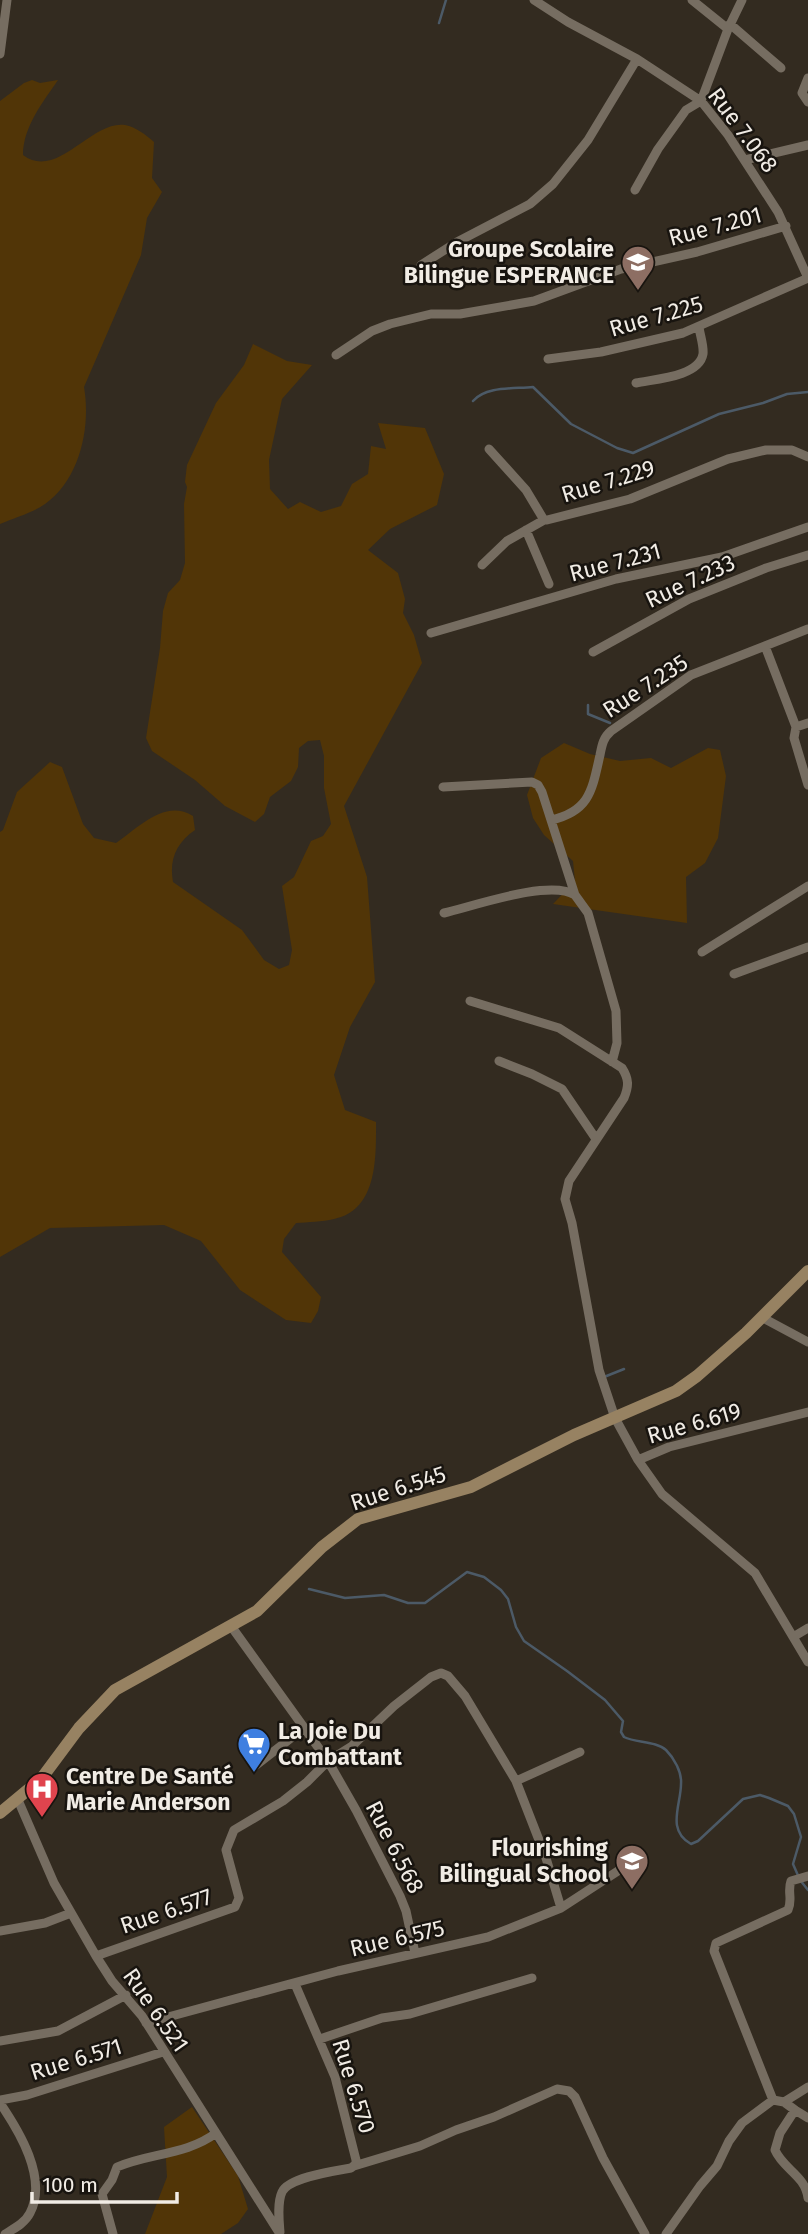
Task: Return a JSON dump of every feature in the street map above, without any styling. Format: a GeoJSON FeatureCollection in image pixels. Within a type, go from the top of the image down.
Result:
{"type":"FeatureCollection","features":[{"type":"Feature","properties":{"kind":"street"},"geometry":{"type":"LineString","coordinates":[[0,54],[7,0]]}},
{"type":"Feature","properties":{"kind":"street","name":"Rue 7.068"},"geometry":{"type":"LineString","coordinates":[[534,0],[568,22],[637,59],[701,101],[744,160],[786,226],[808,278]]}},
{"type":"Feature","properties":{"kind":"street"},"geometry":{"type":"LineString","coordinates":[[692,0],[781,68]]}},
{"type":"Feature","properties":{"kind":"street"},"geometry":{"type":"LineString","coordinates":[[635,190],[658,149],[686,110],[701,101],[729,26],[742,0]]}},
{"type":"Feature","properties":{"kind":"street"},"geometry":{"type":"LineString","coordinates":[[421,265],[457,242],[530,204],[554,184],[588,141],[637,59]]}},
{"type":"Feature","properties":{"kind":"street"},"geometry":{"type":"LineString","coordinates":[[808,78],[802,93],[808,102]]}},
{"type":"Feature","properties":{"kind":"street"},"geometry":{"type":"LineString","coordinates":[[744,160],[808,145]]}},
{"type":"Feature","properties":{"kind":"street","name":"Rue 7.201"},"geometry":{"type":"LineString","coordinates":[[336,355],[372,331],[390,324],[430,314],[460,314],[534,301],[621,269],[697,252],[786,226]]}},
{"type":"Feature","properties":{"kind":"street","name":"Rue 7.225"},"geometry":{"type":"LineString","coordinates":[[548,359],[660,340],[699,327],[808,278]]}},
{"type":"Feature","properties":{"kind":"street"},"geometry":{"type":"LineString","coordinates":[[636,383],[685,373],[698,365],[703,354],[699,327]]}},
{"type":"Feature","properties":{"kind":"street","name":"Rue 7.229"},"geometry":{"type":"LineString","coordinates":[[489,449],[526,490],[544,520],[630,499],[728,459],[766,450],[792,450],[808,457]]}},
{"type":"Feature","properties":{"kind":"street"},"geometry":{"type":"LineString","coordinates":[[482,565],[507,541],[544,520]]}},
{"type":"Feature","properties":{"kind":"street","name":"Rue 7.231"},"geometry":{"type":"LineString","coordinates":[[431,633],[616,579],[722,557],[808,527]]}},
{"type":"Feature","properties":{"kind":"street"},"geometry":{"type":"LineString","coordinates":[[526,530],[549,584]]}},
{"type":"Feature","properties":{"kind":"street","name":"Rue 7.233"},"geometry":{"type":"LineString","coordinates":[[593,652],[689,599],[766,568],[808,555]]}},
{"type":"Feature","properties":{"kind":"street","name":"Rue 7.235"},"geometry":{"type":"LineString","coordinates":[[551,820],[571,815],[583,804],[593,782],[604,738],[611,730],[691,675],[808,629]]}},
{"type":"Feature","properties":{"kind":"street"},"geometry":{"type":"LineString","coordinates":[[765,646],[796,727],[794,738],[808,785]]}},
{"type":"Feature","properties":{"kind":"street"},"geometry":{"type":"LineString","coordinates":[[796,727],[808,723]]}},
{"type":"Feature","properties":{"kind":"street"},"geometry":{"type":"LineString","coordinates":[[443,787],[532,782],[538,785],[575,895],[588,914],[616,1011],[617,1043],[612,1062],[559,1028],[470,1001]]}},
{"type":"Feature","properties":{"kind":"street"},"geometry":{"type":"LineString","coordinates":[[702,952],[808,886]]}},
{"type":"Feature","properties":{"kind":"street"},"geometry":{"type":"LineString","coordinates":[[444,913],[537,890],[561,889],[575,895]]}},
{"type":"Feature","properties":{"kind":"street"},"geometry":{"type":"LineString","coordinates":[[734,974],[808,947]]}},
{"type":"Feature","properties":{"kind":"street"},"geometry":{"type":"LineString","coordinates":[[499,1061],[562,1089],[596,1139]]}},
{"type":"Feature","properties":{"kind":"street","name":"Rue 6.619"},"geometry":{"type":"LineString","coordinates":[[612,1062],[622,1068],[627,1076],[628,1089],[569,1181],[565,1199],[572,1223],[599,1370],[615,1418],[638,1460],[669,1447],[808,1412]]}},
{"type":"Feature","properties":{"kind":"street","name":"Rue 6.545"},"geometry":{"type":"LineString","coordinates":[[0,1813],[41,1779],[79,1728],[115,1690],[257,1611],[322,1547],[358,1519],[471,1487],[574,1435],[676,1391],[698,1376],[763,1318],[808,1271]]}},
{"type":"Feature","properties":{"kind":"street"},"geometry":{"type":"LineString","coordinates":[[763,1318],[808,1342]]}},
{"type":"Feature","properties":{"kind":"street"},"geometry":{"type":"LineString","coordinates":[[638,1460],[662,1494],[755,1573],[808,1662]]}},
{"type":"Feature","properties":{"kind":"street","name":"Rue 6.568"},"geometry":{"type":"LineString","coordinates":[[231,1626],[328,1761],[400,1896],[415,1953]]}},
{"type":"Feature","properties":{"kind":"street"},"geometry":{"type":"LineString","coordinates":[[793,1637],[808,1628]]}},
{"type":"Feature","properties":{"kind":"street","name":"Rue 6.577"},"geometry":{"type":"LineString","coordinates":[[96,1956],[235,1907],[239,1898],[226,1850],[234,1830],[284,1801],[328,1761],[352,1745],[394,1706],[431,1677],[441,1673],[448,1676],[465,1696],[516,1781]]}},
{"type":"Feature","properties":{"kind":"street"},"geometry":{"type":"LineString","coordinates":[[255,1766],[304,1728]]}},
{"type":"Feature","properties":{"kind":"street"},"geometry":{"type":"LineString","coordinates":[[561,1908],[546,1858],[516,1781],[580,1752]]}},
{"type":"Feature","properties":{"kind":"street","name":"Rue 6.521"},"geometry":{"type":"LineString","coordinates":[[18,1800],[48,1872],[96,1956],[112,1981],[146,2023],[280,2234]]}},
{"type":"Feature","properties":{"kind":"street","name":"Rue 6.575"},"geometry":{"type":"LineString","coordinates":[[146,2023],[415,1953],[488,1937],[561,1908],[641,1856]]}},
{"type":"Feature","properties":{"kind":"street"},"geometry":{"type":"LineString","coordinates":[[773,2100],[714,1951],[716,1943],[788,1910],[792,1902],[789,1891],[792,1881],[808,1876]]}},
{"type":"Feature","properties":{"kind":"street"},"geometry":{"type":"LineString","coordinates":[[0,1931],[45,1923],[71,1913]]}},
{"type":"Feature","properties":{"kind":"street"},"geometry":{"type":"LineString","coordinates":[[320,2039],[382,2018],[410,2014],[532,1978]]}},
{"type":"Feature","properties":{"kind":"street","name":"Rue 6.570"},"geometry":{"type":"LineString","coordinates":[[280,2234],[281,2200],[288,2185],[297,2180],[354,2166],[356,2160],[335,2077],[295,1984]]}},
{"type":"Feature","properties":{"kind":"street"},"geometry":{"type":"LineString","coordinates":[[0,2041],[58,2031],[126,1995]]}},
{"type":"Feature","properties":{"kind":"street","name":"Rue 6.571"},"geometry":{"type":"LineString","coordinates":[[0,2102],[163,2052]]}},
{"type":"Feature","properties":{"kind":"street"},"geometry":{"type":"LineString","coordinates":[[784,2102],[808,2087]]}},
{"type":"Feature","properties":{"kind":"street"},"geometry":{"type":"LineString","coordinates":[[354,2166],[420,2146],[553,2090],[563,2089],[575,2097],[603,2158],[645,2234]]}},
{"type":"Feature","properties":{"kind":"street"},"geometry":{"type":"LineString","coordinates":[[666,2234],[699,2186],[717,2166],[729,2141],[742,2123],[773,2100],[784,2102],[808,2118]]}},
{"type":"Feature","properties":{"kind":"street"},"geometry":{"type":"LineString","coordinates":[[0,2102],[28,2155],[34,2179],[33,2206],[25,2220],[5,2234]]}},
{"type":"Feature","properties":{"kind":"street"},"geometry":{"type":"LineString","coordinates":[[795,2109],[780,2133],[775,2150],[780,2159],[803,2182],[808,2197]]}},
{"type":"Feature","properties":{"kind":"street"},"geometry":{"type":"LineString","coordinates":[[113,2234],[102,2194],[117,2167],[196,2145],[216,2133]]}},
{"type":"Feature","properties":{"kind":"shaded area"},"geometry":{"type":"Polygon","coordinates":[[[32,80],[40,83],[58,80],[30,125],[23,155],[36,161],[48,161],[61,156],[100,131],[112,126],[129,126],[154,142],[152,178],[162,192],[147,218],[141,255],[84,387],[86,419],[75,467],[67,481],[45,504],[0,524],[0,101],[32,80]]]}},
{"type":"Feature","properties":{"kind":"shaded area"},"geometry":{"type":"Polygon","coordinates":[[[253,344],[287,361],[312,365],[282,399],[269,460],[270,489],[288,509],[300,502],[321,512],[341,506],[352,484],[368,474],[371,446],[386,449],[378,423],[425,428],[444,474],[437,505],[390,529],[368,550],[398,573],[405,599],[403,613],[414,635],[422,663],[344,806],[367,877],[375,982],[350,1027],[334,1075],[345,1110],[376,1122],[376,1151],[372,1180],[359,1205],[348,1214],[334,1219],[296,1223],[284,1239],[282,1252],[321,1297],[318,1311],[311,1323],[286,1320],[240,1290],[201,1241],[164,1225],[50,1228],[0,1257],[0,832],[17,792],[50,762],[62,767],[83,824],[94,838],[116,843],[152,817],[162,813],[183,811],[193,816],[195,830],[179,846],[173,859],[173,882],[242,930],[264,960],[279,969],[289,965],[292,950],[282,886],[294,877],[311,841],[323,836],[331,824],[324,788],[324,756],[320,740],[308,741],[299,748],[298,767],[291,781],[270,797],[264,814],[255,822],[225,806],[195,780],[152,751],[146,738],[163,611],[168,593],[180,580],[185,563],[184,504],[187,465],[216,403],[244,365],[253,344]]]}},
{"type":"Feature","properties":{"kind":"shaded area"},"geometry":{"type":"Polygon","coordinates":[[[564,743],[590,754],[620,761],[651,758],[671,768],[708,748],[720,750],[726,776],[718,838],[705,863],[686,877],[687,923],[553,904],[575,881],[573,861],[544,835],[533,818],[527,795],[541,758],[564,743]]]}},
{"type":"Feature","properties":{"kind":"shaded area"},"geometry":{"type":"Polygon","coordinates":[[[192,2107],[238,2176],[248,2209],[238,2223],[221,2234],[145,2234],[167,2177],[164,2127],[192,2107]]]}},
{"type":"Feature","properties":{"kind":"waterway"},"geometry":{"type":"LineString","coordinates":[[439,23],[446,0]]}},
{"type":"Feature","properties":{"kind":"waterway"},"geometry":{"type":"LineString","coordinates":[[473,401],[493,391],[533,387],[571,424],[617,448],[633,453],[719,414],[787,394],[808,392]]}},
{"type":"Feature","properties":{"kind":"waterway"},"geometry":{"type":"LineString","coordinates":[[588,705],[588,714],[610,723]]}},
{"type":"Feature","properties":{"kind":"waterway"},"geometry":{"type":"LineString","coordinates":[[604,1377],[624,1369]]}},
{"type":"Feature","properties":{"kind":"waterway"},"geometry":{"type":"LineString","coordinates":[[309,1589],[345,1598],[384,1595],[408,1603],[425,1603],[467,1572],[484,1577],[508,1599],[516,1627],[524,1641],[605,1700],[623,1721],[621,1732],[624,1737],[662,1747],[672,1757],[681,1779],[677,1824],[683,1838],[691,1844],[698,1841],[743,1799],[760,1795],[769,1798],[788,1806],[794,1814],[801,1837],[793,1864],[808,1890]]}},
{"type":"Feature","properties":{"kind":"place","name":"Groupe Scolaire Bilingue ESPERANCE"},"geometry":{"type":"Point","coordinates":[638,292]}},
{"type":"Feature","properties":{"kind":"place","name":"La Joie Du Combattant"},"geometry":{"type":"Point","coordinates":[254,1774]}},
{"type":"Feature","properties":{"kind":"place","name":"Centre De Santé Marie Anderson"},"geometry":{"type":"Point","coordinates":[42,1819]}},
{"type":"Feature","properties":{"kind":"place","name":"Flourishing Bilingual School"},"geometry":{"type":"Point","coordinates":[632,1891]}}]}
